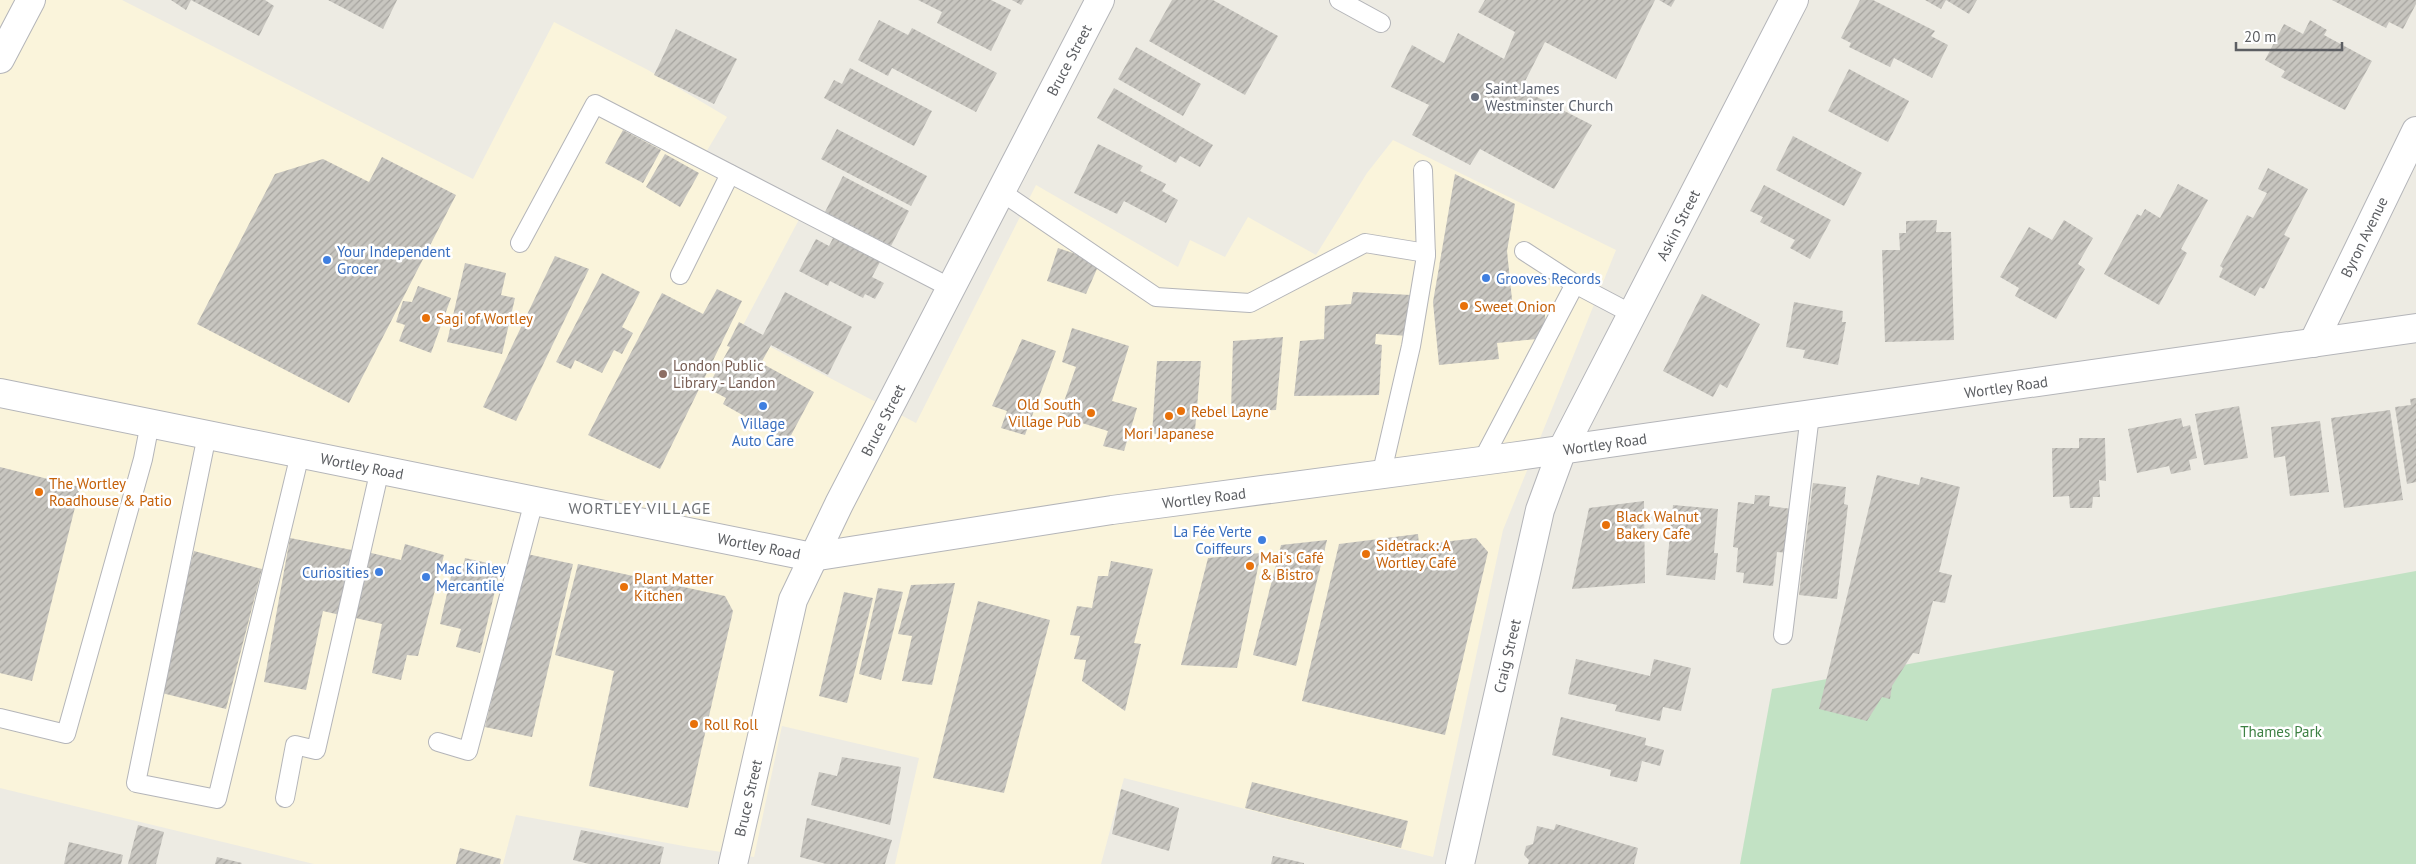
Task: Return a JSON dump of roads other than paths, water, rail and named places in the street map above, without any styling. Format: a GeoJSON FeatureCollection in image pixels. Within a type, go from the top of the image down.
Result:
{"type":"FeatureCollection","features":[{"type":"Feature","properties":{"kind":"street"},"geometry":{"type":"LineString","coordinates":[[0,59],[31,0]]}},
{"type":"Feature","properties":{"kind":"street","name":"Bruce Street"},"geometry":{"type":"LineString","coordinates":[[733,864],[793,600],[812,557],[1100,0]]}},
{"type":"Feature","properties":{"kind":"street","name":"Askin Street"},"geometry":{"type":"LineString","coordinates":[[1562,450],[1794,0]]}},
{"type":"Feature","properties":{"kind":"street","name":"Byron Avenue"},"geometry":{"type":"LineString","coordinates":[[2313,343],[2416,131]]}},
{"type":"Feature","properties":{"kind":"street","name":"Wortley Road"},"geometry":{"type":"LineString","coordinates":[[0,393],[812,557],[1112,510],[1381,476],[2416,328]]}},
{"type":"Feature","properties":{"kind":"street","name":"Craig Street"},"geometry":{"type":"LineString","coordinates":[[1460,864],[1540,510],[1562,450]]}},
{"type":"Feature","properties":{"kind":"lane"},"geometry":{"type":"LineString","coordinates":[[1339,0],[1381,23]]}},
{"type":"Feature","properties":{"kind":"lane"},"geometry":{"type":"LineString","coordinates":[[520,243],[595,104],[951,288]]}},
{"type":"Feature","properties":{"kind":"lane"},"geometry":{"type":"LineString","coordinates":[[1381,476],[1411,346],[1426,253],[1422,170]]}},
{"type":"Feature","properties":{"kind":"lane"},"geometry":{"type":"LineString","coordinates":[[680,275],[730,174]]}},
{"type":"Feature","properties":{"kind":"lane"},"geometry":{"type":"LineString","coordinates":[[1000,191],[1156,297],[1250,303],[1365,244],[1426,253]]}},
{"type":"Feature","properties":{"kind":"lane"},"geometry":{"type":"LineString","coordinates":[[1524,251],[1575,284],[1632,314]]}},
{"type":"Feature","properties":{"kind":"lane"},"geometry":{"type":"LineString","coordinates":[[1482,461],[1575,284]]}},
{"type":"Feature","properties":{"kind":"lane"},"geometry":{"type":"LineString","coordinates":[[1783,634],[1810,415]]}},
{"type":"Feature","properties":{"kind":"lane"},"geometry":{"type":"LineString","coordinates":[[0,718],[66,734],[143,459],[150,423]]}},
{"type":"Feature","properties":{"kind":"lane"},"geometry":{"type":"LineString","coordinates":[[207,435],[136,783],[217,799],[300,454]]}},
{"type":"Feature","properties":{"kind":"lane"},"geometry":{"type":"LineString","coordinates":[[286,798],[296,746],[316,750],[380,469]]}},
{"type":"Feature","properties":{"kind":"lane"},"geometry":{"type":"LineString","coordinates":[[438,742],[468,751],[534,501]]}},
{"type":"Feature","properties":{"kind":"place","name":"Saint James Westminster Church"},"geometry":{"type":"Point","coordinates":[1475,97]}},
{"type":"Feature","properties":{"kind":"place","name":"Your Independent Grocer"},"geometry":{"type":"Point","coordinates":[327,260]}},
{"type":"Feature","properties":{"kind":"place","name":"Grooves Records"},"geometry":{"type":"Point","coordinates":[1486,278]}},
{"type":"Feature","properties":{"kind":"place","name":"Sweet Onion"},"geometry":{"type":"Point","coordinates":[1464,306]}},
{"type":"Feature","properties":{"kind":"place","name":"Sagi of Wortley"},"geometry":{"type":"Point","coordinates":[426,318]}},
{"type":"Feature","properties":{"kind":"place","name":"London Public Library - Landon"},"geometry":{"type":"Point","coordinates":[663,374]}},
{"type":"Feature","properties":{"kind":"place","name":"Village Auto Care"},"geometry":{"type":"Point","coordinates":[763,406]}},
{"type":"Feature","properties":{"kind":"place","name":"Rebel Layne"},"geometry":{"type":"Point","coordinates":[1181,411]}},
{"type":"Feature","properties":{"kind":"place","name":"Old South Village Pub"},"geometry":{"type":"Point","coordinates":[1091,413]}},
{"type":"Feature","properties":{"kind":"place","name":"Mori Japanese"},"geometry":{"type":"Point","coordinates":[1169,416]}},
{"type":"Feature","properties":{"kind":"place","name":"The Wortley Roadhouse & Patio"},"geometry":{"type":"Point","coordinates":[39,492]}},
{"type":"Feature","properties":{"kind":"place","name":"Black Walnut Bakery Cafe"},"geometry":{"type":"Point","coordinates":[1606,525]}},
{"type":"Feature","properties":{"kind":"place","name":"La Fée Verte Coiffeurs"},"geometry":{"type":"Point","coordinates":[1262,540]}},
{"type":"Feature","properties":{"kind":"place","name":"Sidetrack: A Wortley Café"},"geometry":{"type":"Point","coordinates":[1366,554]}},
{"type":"Feature","properties":{"kind":"place","name":"Mai's Café & Bistro"},"geometry":{"type":"Point","coordinates":[1250,566]}},
{"type":"Feature","properties":{"kind":"place","name":"Curiosities"},"geometry":{"type":"Point","coordinates":[379,572]}},
{"type":"Feature","properties":{"kind":"place","name":"Mac Kinley Mercantile"},"geometry":{"type":"Point","coordinates":[426,577]}},
{"type":"Feature","properties":{"kind":"place","name":"Plant Matter Kitchen"},"geometry":{"type":"Point","coordinates":[624,587]}},
{"type":"Feature","properties":{"kind":"place","name":"Roll Roll"},"geometry":{"type":"Point","coordinates":[694,724]}},
{"type":"Feature","properties":{"kind":"district","name":"WORTLEY VILLAGE"},"geometry":{"type":"Point","coordinates":[640,508]}},
{"type":"Feature","properties":{"kind":"park label","name":"Thames Park"},"geometry":{"type":"Point","coordinates":[2281,731]}}]}
